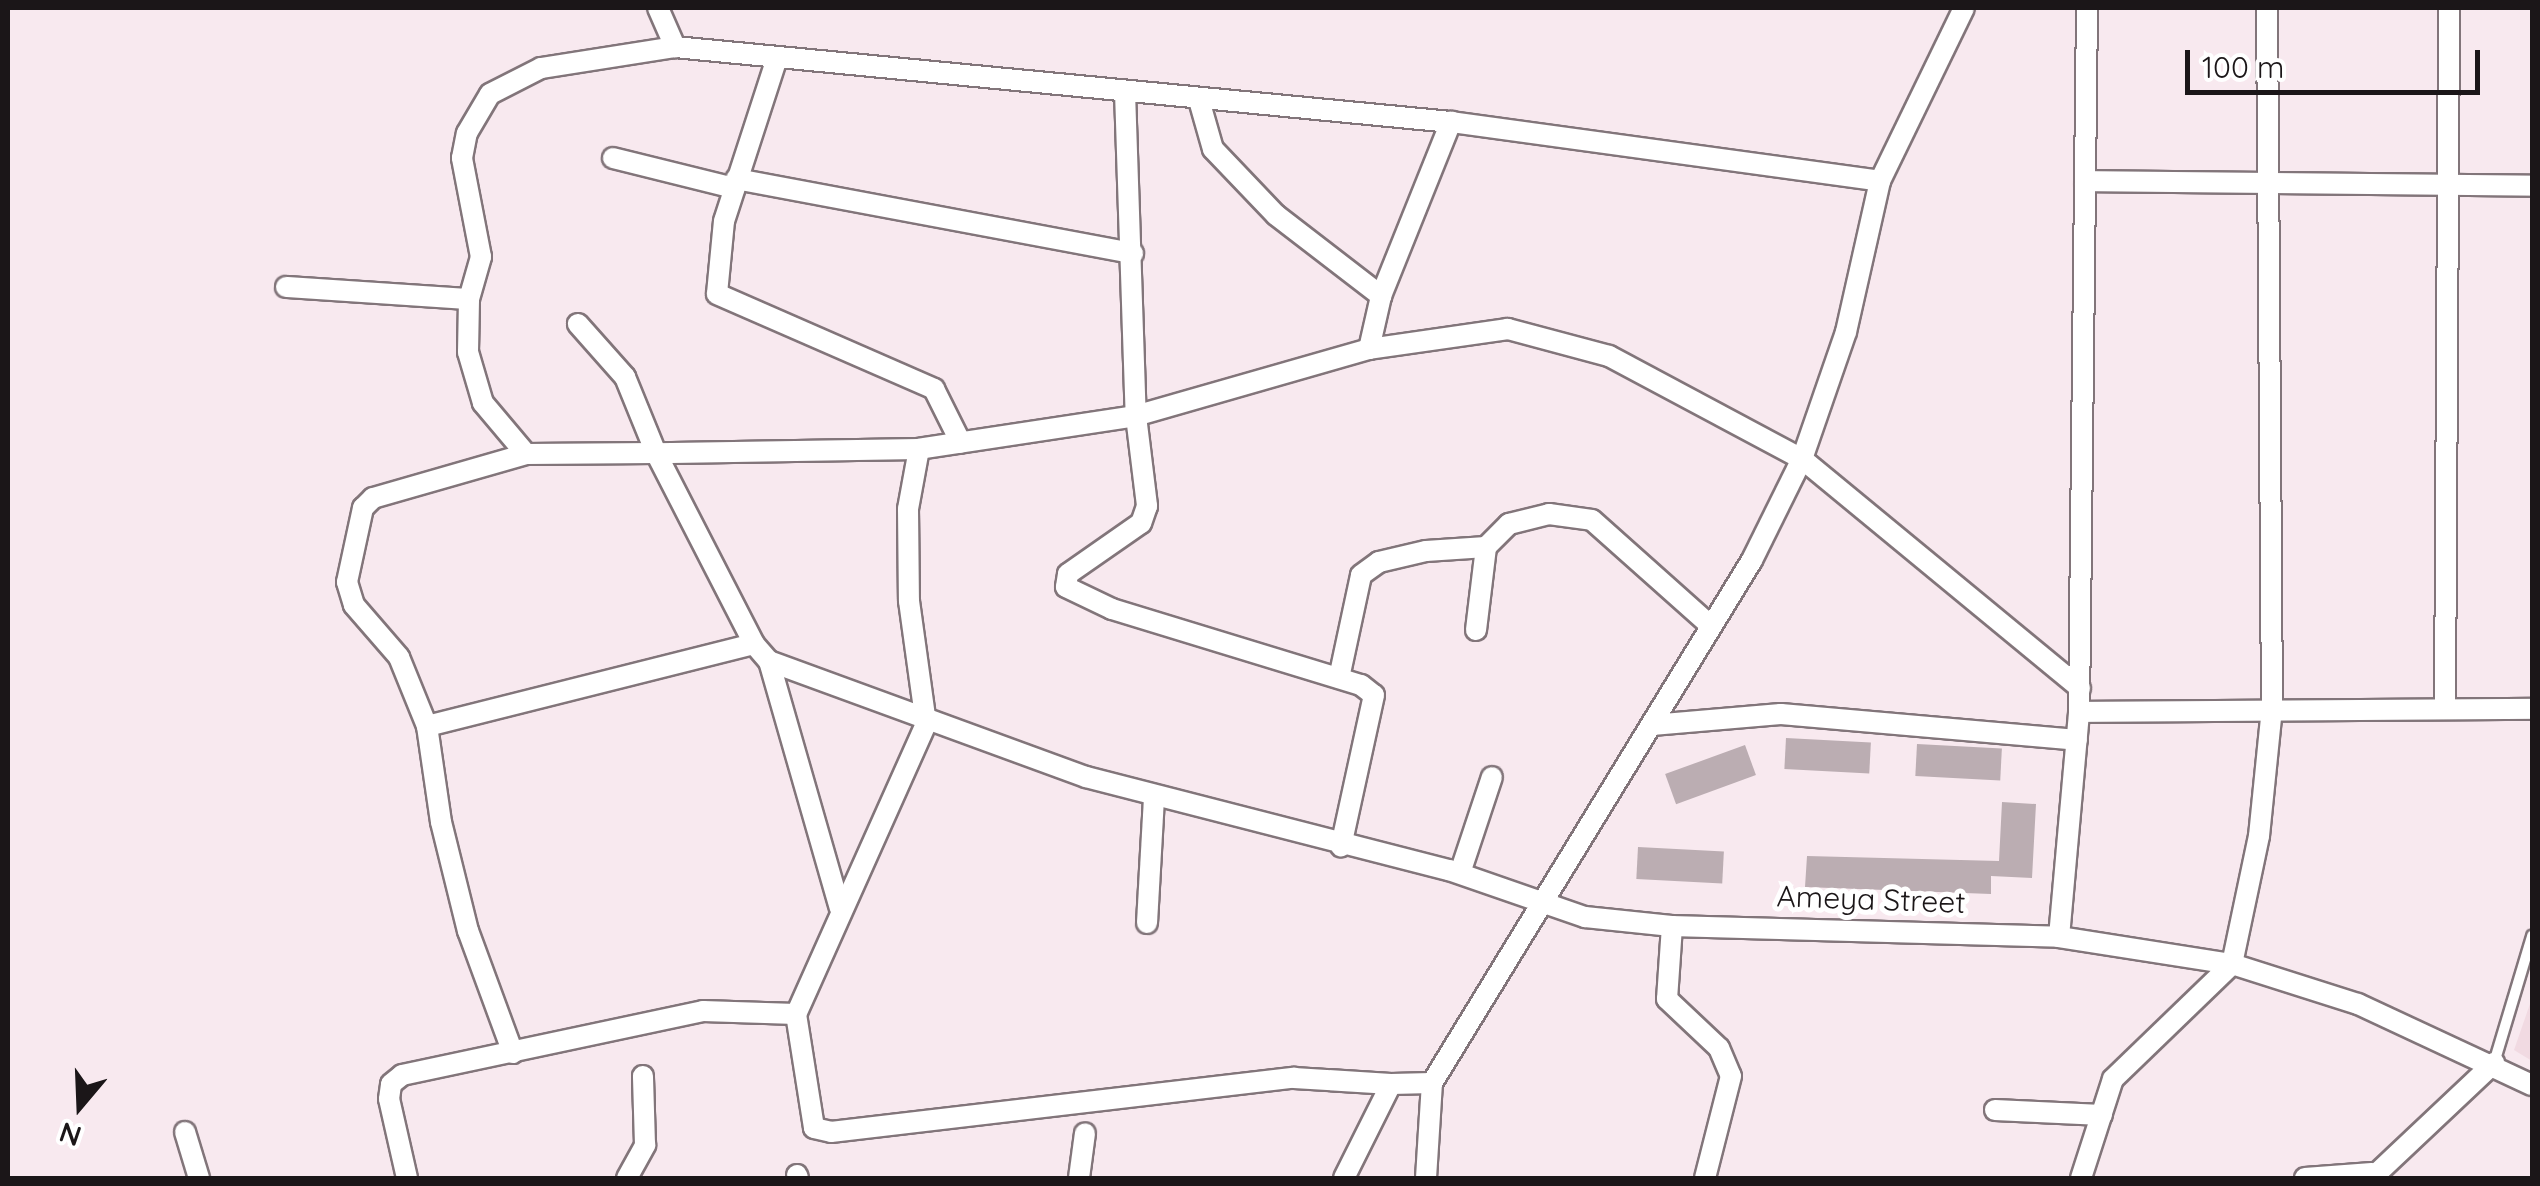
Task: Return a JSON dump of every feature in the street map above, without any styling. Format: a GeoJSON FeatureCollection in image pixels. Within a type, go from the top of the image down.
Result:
{"type":"FeatureCollection","features":[{"type":"Feature","properties":{"kind":"street"},"geometry":{"type":"LineString","coordinates":[[658,8],[675,47]]}},
{"type":"Feature","properties":{"kind":"street"},"geometry":{"type":"LineString","coordinates":[[1426,1178],[1432,1083],[1770,529],[1802,459],[1846,332],[1880,181],[1964,8]]}},
{"type":"Feature","properties":{"kind":"street"},"geometry":{"type":"LineString","coordinates":[[2058,937],[2080,688],[2087,8]]}},
{"type":"Feature","properties":{"kind":"street"},"geometry":{"type":"LineString","coordinates":[[2081,1178],[2113,1079],[2232,964],[2258,836],[2272,709],[2267,8]]}},
{"type":"Feature","properties":{"kind":"street"},"geometry":{"type":"LineString","coordinates":[[2445,706],[2449,8]]}},
{"type":"Feature","properties":{"kind":"street"},"geometry":{"type":"LineString","coordinates":[[526,454],[483,403],[468,352],[470,299],[481,247],[462,158],[467,133],[490,94],[542,68],[675,47],[1451,122],[1880,181]]}},
{"type":"Feature","properties":{"kind":"street"},"geometry":{"type":"LineString","coordinates":[[778,58],[735,184],[718,250],[718,294],[934,390],[961,443]]}},
{"type":"Feature","properties":{"kind":"street"},"geometry":{"type":"LineString","coordinates":[[1125,92],[1136,416],[1146,514],[1068,574],[1071,595],[1361,684],[1376,704],[1340,846]]}},
{"type":"Feature","properties":{"kind":"street"},"geometry":{"type":"LineString","coordinates":[[1199,100],[1213,149],[1276,215],[1380,296]]}},
{"type":"Feature","properties":{"kind":"street"},"geometry":{"type":"LineString","coordinates":[[1369,349],[1380,296],[1451,122]]}},
{"type":"Feature","properties":{"kind":"street"},"geometry":{"type":"LineString","coordinates":[[613,158],[735,184],[1132,253]]}},
{"type":"Feature","properties":{"kind":"street"},"geometry":{"type":"LineString","coordinates":[[2085,181],[2532,186]]}},
{"type":"Feature","properties":{"kind":"street"},"geometry":{"type":"LineString","coordinates":[[286,287],[470,299]]}},
{"type":"Feature","properties":{"kind":"street"},"geometry":{"type":"LineString","coordinates":[[578,324],[625,376],[656,452],[754,644],[769,660],[840,908]]}},
{"type":"Feature","properties":{"kind":"street"},"geometry":{"type":"LineString","coordinates":[[512,1053],[468,931],[440,822],[427,726],[399,657],[348,591],[363,508],[373,498],[526,454],[920,449],[1136,416],[1369,349],[1508,330],[1554,337],[1652,376],[1802,459],[2080,688]]}},
{"type":"Feature","properties":{"kind":"street"},"geometry":{"type":"LineString","coordinates":[[920,449],[908,509],[909,602],[926,724],[840,908],[796,1014],[814,1128],[820,1132],[1294,1078],[1432,1083]]}},
{"type":"Feature","properties":{"kind":"street"},"geometry":{"type":"LineString","coordinates":[[1476,630],[1486,547],[1510,524],[1549,514],[1592,520],[1710,626]]}},
{"type":"Feature","properties":{"kind":"street"},"geometry":{"type":"LineString","coordinates":[[1338,678],[1360,575],[1379,562],[1426,551],[1486,547]]}},
{"type":"Feature","properties":{"kind":"street"},"geometry":{"type":"LineString","coordinates":[[427,726],[754,644]]}},
{"type":"Feature","properties":{"kind":"street","name":"Ameya Street"},"geometry":{"type":"LineString","coordinates":[[769,660],[926,724],[1154,797],[1460,873],[1585,917],[1672,926],[2058,937],[2232,964],[2358,1004],[2494,1062],[2532,1086]]}},
{"type":"Feature","properties":{"kind":"street"},"geometry":{"type":"LineString","coordinates":[[2079,712],[2445,706],[2532,710]]}},
{"type":"Feature","properties":{"kind":"street"},"geometry":{"type":"LineString","coordinates":[[1652,724],[1781,714],[2077,740]]}},
{"type":"Feature","properties":{"kind":"street"},"geometry":{"type":"LineString","coordinates":[[1460,873],[1492,776]]}},
{"type":"Feature","properties":{"kind":"street"},"geometry":{"type":"LineString","coordinates":[[1148,923],[1154,797]]}},
{"type":"Feature","properties":{"kind":"street"},"geometry":{"type":"LineString","coordinates":[[1672,926],[1670,1005],[1718,1048],[1731,1076],[1705,1178]]}},
{"type":"Feature","properties":{"kind":"street"},"geometry":{"type":"LineString","coordinates":[[407,1178],[389,1099],[396,1078],[703,1011],[796,1014]]}},
{"type":"Feature","properties":{"kind":"street"},"geometry":{"type":"LineString","coordinates":[[2305,1178],[2372,1176],[2494,1062]]}},
{"type":"Feature","properties":{"kind":"street"},"geometry":{"type":"LineString","coordinates":[[627,1178],[645,1145],[643,1076]]}},
{"type":"Feature","properties":{"kind":"street"},"geometry":{"type":"LineString","coordinates":[[1344,1178],[1391,1084]]}},
{"type":"Feature","properties":{"kind":"street"},"geometry":{"type":"LineString","coordinates":[[1995,1110],[2102,1115]]}},
{"type":"Feature","properties":{"kind":"street"},"geometry":{"type":"LineString","coordinates":[[185,1132],[200,1178]]}},
{"type":"Feature","properties":{"kind":"street"},"geometry":{"type":"LineString","coordinates":[[1079,1178],[1085,1133]]}},
{"type":"Feature","properties":{"kind":"lane"},"geometry":{"type":"LineString","coordinates":[[2494,1062],[2532,936]]}},
{"type":"Feature","properties":{"kind":"shaded area"},"geometry":{"type":"Polygon","coordinates":[[[2532,998],[2532,1061],[2514,1050],[2532,998]]]}},
{"type":"Feature","properties":{"kind":"building"},"geometry":{"type":"Polygon","coordinates":[[[1786,738],[1871,742],[1869,773],[1784,769],[1786,738]]]}},
{"type":"Feature","properties":{"kind":"building"},"geometry":{"type":"Polygon","coordinates":[[[1917,744],[2002,748],[2000,780],[1915,776],[1917,744]]]}},
{"type":"Feature","properties":{"kind":"building"},"geometry":{"type":"Polygon","coordinates":[[[1745,745],[1756,775],[1676,804],[1665,774],[1745,745]]]}},
{"type":"Feature","properties":{"kind":"building"},"geometry":{"type":"Polygon","coordinates":[[[2002,802],[2036,804],[2032,878],[1991,876],[1991,894],[1805,887],[1807,856],[1999,861],[2002,802]]]}},
{"type":"Feature","properties":{"kind":"building"},"geometry":{"type":"Polygon","coordinates":[[[1638,847],[1724,852],[1722,883],[1636,879],[1638,847]]]}}]}
